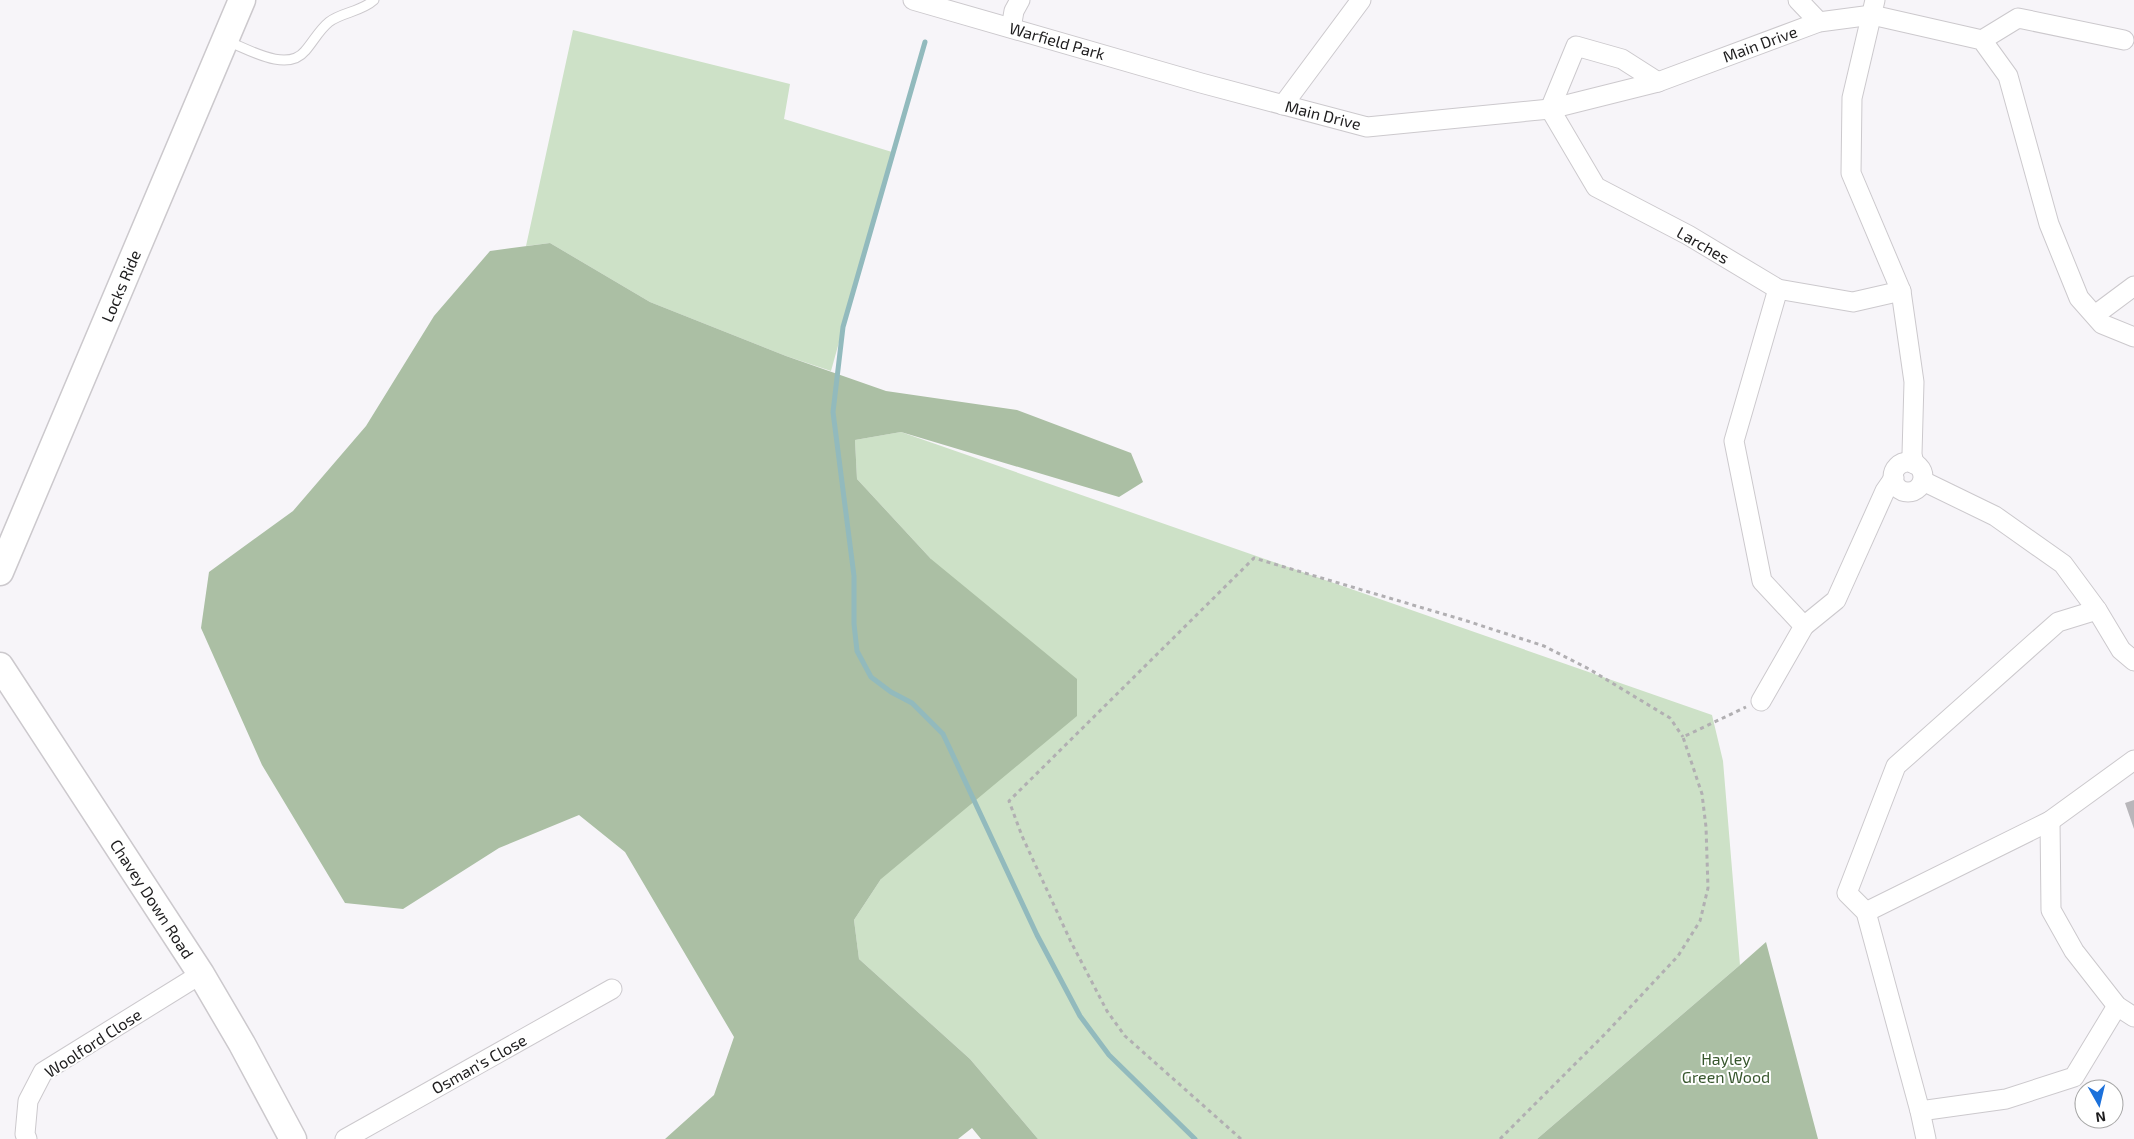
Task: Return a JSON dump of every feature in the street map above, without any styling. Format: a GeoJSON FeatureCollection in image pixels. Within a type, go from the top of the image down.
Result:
{"type":"FeatureCollection","features":[{"type":"Feature","properties":{"kind":"main road","name":"Locks Ride"},"geometry":{"type":"LineString","coordinates":[[0,572],[242,0]]}},
{"type":"Feature","properties":{"kind":"main road","name":"Chavey Down Road"},"geometry":{"type":"LineString","coordinates":[[0,666],[201,974],[242,1044],[293,1139]]}},
{"type":"Feature","properties":{"kind":"street","name":"Warfield Park"},"geometry":{"type":"LineString","coordinates":[[913,0],[1201,83]]}},
{"type":"Feature","properties":{"kind":"street"},"geometry":{"type":"LineString","coordinates":[[1011,28],[1014,11],[1020,0]]}},
{"type":"Feature","properties":{"kind":"street"},"geometry":{"type":"LineString","coordinates":[[1283,105],[1361,0]]}},
{"type":"Feature","properties":{"kind":"street"},"geometry":{"type":"LineString","coordinates":[[1798,0],[1819,22]]}},
{"type":"Feature","properties":{"kind":"street"},"geometry":{"type":"LineString","coordinates":[[1873,7],[1852,98],[1850,173],[1901,292],[1914,382],[1910,460]]}},
{"type":"Feature","properties":{"kind":"street","name":"Main Drive"},"geometry":{"type":"LineString","coordinates":[[1201,83],[1367,127],[1550,109],[1658,82],[1819,22],[1873,7],[1982,40]]}},
{"type":"Feature","properties":{"kind":"street"},"geometry":{"type":"LineString","coordinates":[[2124,40],[2018,18],[1982,40],[2008,76],[2049,224],[2079,298],[2102,324],[2134,337]]}},
{"type":"Feature","properties":{"kind":"street"},"geometry":{"type":"LineString","coordinates":[[1550,109],[1576,46],[1622,59],[1658,82]]}},
{"type":"Feature","properties":{"kind":"street","name":"Larches"},"geometry":{"type":"LineString","coordinates":[[1550,109],[1596,187],[1688,235],[1778,289],[1853,302],[1901,292]]}},
{"type":"Feature","properties":{"kind":"street"},"geometry":{"type":"LineString","coordinates":[[2095,315],[2134,286]]}},
{"type":"Feature","properties":{"kind":"street"},"geometry":{"type":"LineString","coordinates":[[1778,289],[1734,441],[1762,580],[1804,626]]}},
{"type":"Feature","properties":{"kind":"street"},"geometry":{"type":"LineString","coordinates":[[1893,486],[1912,492],[1917,490],[1923,481],[1922,471],[1910,460]]}},
{"type":"Feature","properties":{"kind":"street"},"geometry":{"type":"LineString","coordinates":[[1761,700],[1804,626],[1836,600],[1893,486],[1897,468],[1910,460]]}},
{"type":"Feature","properties":{"kind":"street"},"geometry":{"type":"LineString","coordinates":[[1923,481],[1996,516],[2063,564],[2097,610],[2121,650],[2134,661]]}},
{"type":"Feature","properties":{"kind":"street"},"geometry":{"type":"LineString","coordinates":[[1926,1139],[1866,912],[1847,893],[1896,766],[2058,622],[2097,610]]}},
{"type":"Feature","properties":{"kind":"street"},"geometry":{"type":"LineString","coordinates":[[1866,912],[2050,821],[2134,760]]}},
{"type":"Feature","properties":{"kind":"street"},"geometry":{"type":"LineString","coordinates":[[2050,821],[2051,910],[2074,951],[2118,1006],[2134,1017]]}},
{"type":"Feature","properties":{"kind":"street","name":"Woolford Close"},"geometry":{"type":"LineString","coordinates":[[27,1139],[25,1134],[28,1101],[43,1072],[201,974]]}},
{"type":"Feature","properties":{"kind":"street","name":"Osman's Close"},"geometry":{"type":"LineString","coordinates":[[345,1139],[612,989]]}},
{"type":"Feature","properties":{"kind":"street"},"geometry":{"type":"LineString","coordinates":[[1920,1111],[2006,1099],[2074,1077],[2118,1006]]}},
{"type":"Feature","properties":{"kind":"lane"},"geometry":{"type":"LineString","coordinates":[[224,40],[277,60],[292,60],[305,51],[328,23],[370,4],[374,0]]}},
{"type":"Feature","properties":{"kind":"path"},"geometry":{"type":"LineString","coordinates":[[1241,1139],[1124,1036],[1107,1012],[1071,942],[1022,836],[1009,801],[1254,558],[1467,621],[1544,646],[1590,668],[1670,718],[1684,737],[1702,794],[1706,827],[1708,888],[1700,921],[1678,956],[1606,1033],[1500,1139]]}},
{"type":"Feature","properties":{"kind":"path"},"geometry":{"type":"LineString","coordinates":[[1684,737],[1761,700]]}},
{"type":"Feature","properties":{"kind":"green space"},"geometry":{"type":"Polygon","coordinates":[[[573,30],[790,84],[784,119],[892,152],[831,371],[786,356],[650,302],[550,243],[526,246],[573,30]]]}},
{"type":"Feature","properties":{"kind":"green space"},"geometry":{"type":"Polygon","coordinates":[[[550,243],[650,302],[786,356],[886,391],[1017,410],[1131,453],[1143,482],[1119,497],[901,432],[855,440],[857,479],[931,559],[1077,679],[1077,716],[881,879],[854,920],[859,959],[970,1059],[1038,1139],[981,1139],[972,1128],[958,1139],[665,1139],[714,1095],[734,1037],[625,852],[579,815],[499,848],[403,909],[345,903],[262,765],[201,628],[209,572],[293,511],[366,426],[434,316],[490,251],[550,243]]]}},
{"type":"Feature","properties":{"kind":"green space"},"geometry":{"type":"Polygon","coordinates":[[[901,432],[1712,715],[1723,761],[1740,965],[1537,1139],[1038,1139],[970,1059],[859,959],[854,920],[881,879],[931,559],[857,479],[855,440],[901,432]]]}},
{"type":"Feature","properties":{"kind":"green space","name":"Hayley Green Wood"},"geometry":{"type":"Polygon","coordinates":[[[1766,942],[1818,1139],[1537,1139],[1740,965],[1766,942]]]}},
{"type":"Feature","properties":{"kind":"building"},"geometry":{"type":"Polygon","coordinates":[[[2134,800],[2134,829],[2125,803],[2134,800]]]}},
{"type":"Feature","properties":{"kind":"waterway"},"geometry":{"type":"LineString","coordinates":[[925,42],[843,327],[833,412],[854,576],[854,624],[857,651],[871,677],[891,692],[912,703],[943,734],[1037,935],[1080,1016],[1109,1055],[1195,1139]]}}]}
